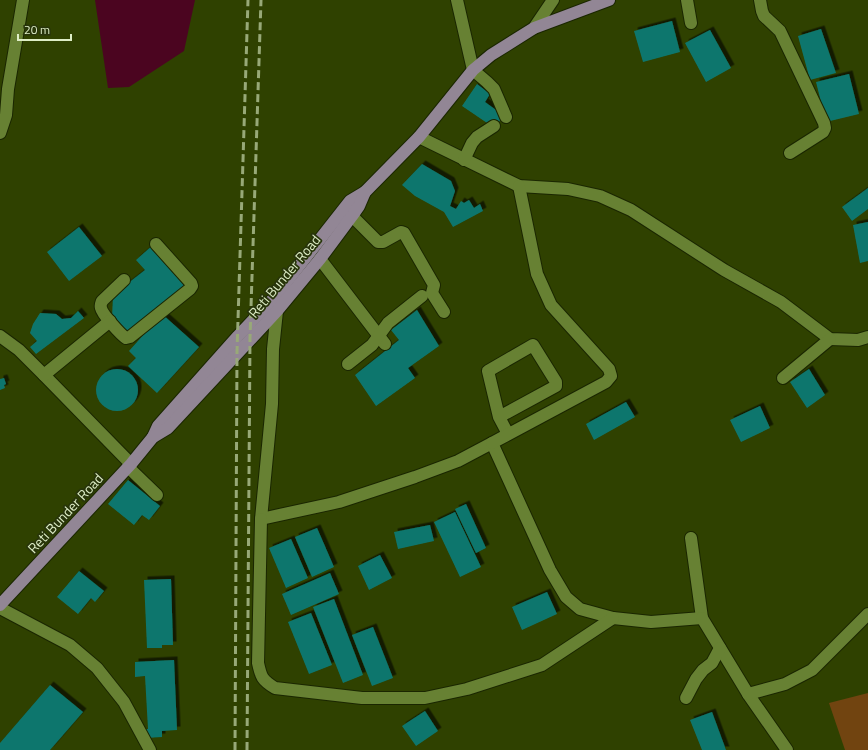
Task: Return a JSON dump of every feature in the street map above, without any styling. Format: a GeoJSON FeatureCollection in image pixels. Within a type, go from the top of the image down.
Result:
{"type":"FeatureCollection","features":[{"type":"Feature","properties":{"kind":"main road","name":"Reti Bunder Road"},"geometry":{"type":"LineString","coordinates":[[0,604],[129,466],[153,437],[168,428],[275,305],[320,259],[359,206],[365,192],[419,137],[473,70],[491,55],[534,28],[609,0]]}},
{"type":"Feature","properties":{"kind":"main road"},"geometry":{"type":"LineString","coordinates":[[275,305],[350,201],[365,192]]}},
{"type":"Feature","properties":{"kind":"street"},"geometry":{"type":"LineString","coordinates":[[0,134],[6,115],[8,90],[23,0]]}},
{"type":"Feature","properties":{"kind":"street"},"geometry":{"type":"LineString","coordinates":[[457,0],[473,70],[494,89],[506,117]]}},
{"type":"Feature","properties":{"kind":"street"},"geometry":{"type":"LineString","coordinates":[[534,28],[553,0]]}},
{"type":"Feature","properties":{"kind":"street"},"geometry":{"type":"LineString","coordinates":[[688,0],[691,23]]}},
{"type":"Feature","properties":{"kind":"street"},"geometry":{"type":"LineString","coordinates":[[760,0],[764,16],[780,31],[825,128],[823,132],[790,152]]}},
{"type":"Feature","properties":{"kind":"street"},"geometry":{"type":"LineString","coordinates":[[464,160],[472,143],[494,126]]}},
{"type":"Feature","properties":{"kind":"street"},"geometry":{"type":"LineString","coordinates":[[419,137],[519,186],[568,189],[600,196],[631,210],[724,270],[781,302],[830,339],[858,340],[868,337]]}},
{"type":"Feature","properties":{"kind":"street"},"geometry":{"type":"LineString","coordinates":[[261,519],[339,502],[458,461],[606,382],[611,376],[609,369],[551,305],[537,274],[519,186]]}},
{"type":"Feature","properties":{"kind":"street"},"geometry":{"type":"LineString","coordinates":[[352,216],[378,242],[382,242],[401,232],[404,233],[434,285],[432,293],[444,312]]}},
{"type":"Feature","properties":{"kind":"street"},"geometry":{"type":"LineString","coordinates":[[124,280],[102,301],[100,306],[101,310],[122,336],[126,338],[130,337],[192,286],[156,244]]}},
{"type":"Feature","properties":{"kind":"street"},"geometry":{"type":"LineString","coordinates":[[320,259],[381,340]]}},
{"type":"Feature","properties":{"kind":"street"},"geometry":{"type":"LineString","coordinates":[[348,364],[372,345],[381,340],[388,323],[422,296]]}},
{"type":"Feature","properties":{"kind":"street"},"geometry":{"type":"LineString","coordinates":[[275,305],[272,404],[261,519],[258,663],[260,676],[266,682],[275,688],[362,698],[425,698],[467,689],[542,665],[613,618]]}},
{"type":"Feature","properties":{"kind":"street"},"geometry":{"type":"LineString","coordinates":[[44,375],[110,321]]}},
{"type":"Feature","properties":{"kind":"street"},"geometry":{"type":"LineString","coordinates":[[0,336],[19,350],[44,375],[157,495]]}},
{"type":"Feature","properties":{"kind":"street"},"geometry":{"type":"LineString","coordinates":[[783,378],[830,339]]}},
{"type":"Feature","properties":{"kind":"street"},"geometry":{"type":"LineString","coordinates":[[498,417],[556,386],[556,382],[533,345],[488,371],[498,417],[508,434]]}},
{"type":"Feature","properties":{"kind":"street"},"geometry":{"type":"LineString","coordinates":[[492,443],[550,570],[566,597],[580,609],[613,618],[651,622],[702,618]]}},
{"type":"Feature","properties":{"kind":"street"},"geometry":{"type":"LineString","coordinates":[[691,538],[702,618],[748,694],[787,750]]}},
{"type":"Feature","properties":{"kind":"street"},"geometry":{"type":"LineString","coordinates":[[0,608],[70,645],[97,668],[124,702],[150,750]]}},
{"type":"Feature","properties":{"kind":"street"},"geometry":{"type":"LineString","coordinates":[[748,694],[785,684],[812,670],[868,614]]}},
{"type":"Feature","properties":{"kind":"street"},"geometry":{"type":"LineString","coordinates":[[686,698],[696,679],[703,670],[712,663],[720,648]]}},
{"type":"Feature","properties":{"kind":"shaded area"},"geometry":{"type":"Polygon","coordinates":[[[95,0],[195,0],[184,51],[129,87],[108,88],[95,0]]]}},
{"type":"Feature","properties":{"kind":"shaded area"},"geometry":{"type":"Polygon","coordinates":[[[868,693],[868,750],[845,750],[829,703],[868,693]]]}},
{"type":"Feature","properties":{"kind":"building"},"geometry":{"type":"Polygon","coordinates":[[[672,21],[680,52],[643,62],[634,31],[672,21]]]}},
{"type":"Feature","properties":{"kind":"building"},"geometry":{"type":"Polygon","coordinates":[[[821,29],[836,73],[810,80],[798,36],[821,29]]]}},
{"type":"Feature","properties":{"kind":"building"},"geometry":{"type":"Polygon","coordinates":[[[710,30],[731,68],[706,82],[685,43],[710,30]]]}},
{"type":"Feature","properties":{"kind":"building"},"geometry":{"type":"Polygon","coordinates":[[[849,74],[859,114],[826,122],[816,82],[849,74]]]}},
{"type":"Feature","properties":{"kind":"building"},"geometry":{"type":"Polygon","coordinates":[[[477,84],[490,94],[485,102],[503,115],[499,122],[494,119],[490,125],[462,106],[477,84]]]}},
{"type":"Feature","properties":{"kind":"building"},"geometry":{"type":"Polygon","coordinates":[[[422,164],[451,181],[455,191],[450,206],[456,209],[461,201],[464,203],[469,200],[474,208],[480,204],[483,211],[453,227],[444,212],[415,196],[402,185],[422,164]]]}},
{"type":"Feature","properties":{"kind":"building"},"geometry":{"type":"Polygon","coordinates":[[[868,188],[868,209],[852,221],[842,207],[868,188]]]}},
{"type":"Feature","properties":{"kind":"building"},"geometry":{"type":"Polygon","coordinates":[[[868,222],[868,261],[860,263],[853,225],[868,222]]]}},
{"type":"Feature","properties":{"kind":"building"},"geometry":{"type":"Polygon","coordinates":[[[79,227],[102,256],[69,281],[47,252],[79,227]]]}},
{"type":"Feature","properties":{"kind":"building"},"geometry":{"type":"Polygon","coordinates":[[[153,245],[189,286],[179,294],[176,292],[126,334],[112,318],[113,295],[145,270],[136,260],[153,245]]]}},
{"type":"Feature","properties":{"kind":"building"},"geometry":{"type":"Polygon","coordinates":[[[417,310],[439,346],[408,368],[415,378],[376,406],[355,375],[399,340],[391,330],[417,310]]]}},
{"type":"Feature","properties":{"kind":"building"},"geometry":{"type":"Polygon","coordinates":[[[78,311],[84,318],[36,354],[30,347],[37,341],[30,333],[33,324],[40,313],[56,314],[62,319],[71,318],[78,311]]]}},
{"type":"Feature","properties":{"kind":"building"},"geometry":{"type":"Polygon","coordinates":[[[162,314],[199,347],[157,393],[128,366],[136,358],[129,351],[162,314]]]}},
{"type":"Feature","properties":{"kind":"building"},"geometry":{"type":"Polygon","coordinates":[[[117,369],[132,375],[138,390],[132,405],[117,411],[102,405],[96,390],[102,375],[117,369]]]}},
{"type":"Feature","properties":{"kind":"building"},"geometry":{"type":"Polygon","coordinates":[[[809,369],[825,395],[807,408],[790,382],[809,369]]]}},
{"type":"Feature","properties":{"kind":"building"},"geometry":{"type":"Polygon","coordinates":[[[4,378],[6,384],[4,385],[5,388],[0,390],[0,379],[4,378]]]}},
{"type":"Feature","properties":{"kind":"building"},"geometry":{"type":"Polygon","coordinates":[[[626,402],[635,417],[594,440],[586,424],[626,402]]]}},
{"type":"Feature","properties":{"kind":"building"},"geometry":{"type":"Polygon","coordinates":[[[760,406],[770,428],[741,442],[730,420],[760,406]]]}},
{"type":"Feature","properties":{"kind":"building"},"geometry":{"type":"Polygon","coordinates":[[[128,480],[160,506],[149,520],[142,515],[134,525],[108,504],[128,480]]]}},
{"type":"Feature","properties":{"kind":"building"},"geometry":{"type":"Polygon","coordinates":[[[466,504],[486,548],[476,553],[455,509],[466,504]]]}},
{"type":"Feature","properties":{"kind":"building"},"geometry":{"type":"Polygon","coordinates":[[[455,512],[481,567],[460,577],[434,522],[455,512]]]}},
{"type":"Feature","properties":{"kind":"building"},"geometry":{"type":"Polygon","coordinates":[[[430,525],[434,541],[398,549],[394,532],[430,525]]]}},
{"type":"Feature","properties":{"kind":"building"},"geometry":{"type":"Polygon","coordinates":[[[317,528],[334,567],[312,577],[295,537],[317,528]]]}},
{"type":"Feature","properties":{"kind":"building"},"geometry":{"type":"Polygon","coordinates":[[[291,539],[308,578],[286,588],[269,548],[291,539]]]}},
{"type":"Feature","properties":{"kind":"building"},"geometry":{"type":"Polygon","coordinates":[[[380,555],[392,578],[369,590],[358,566],[380,555]]]}},
{"type":"Feature","properties":{"kind":"building"},"geometry":{"type":"Polygon","coordinates":[[[79,571],[104,591],[95,602],[91,598],[78,614],[57,597],[79,571]]]}},
{"type":"Feature","properties":{"kind":"building"},"geometry":{"type":"Polygon","coordinates":[[[330,573],[339,594],[291,615],[282,594],[330,573]]]}},
{"type":"Feature","properties":{"kind":"building"},"geometry":{"type":"Polygon","coordinates":[[[171,579],[173,645],[162,645],[162,648],[147,648],[144,580],[171,579]]]}},
{"type":"Feature","properties":{"kind":"building"},"geometry":{"type":"Polygon","coordinates":[[[547,592],[557,614],[522,630],[512,607],[547,592]]]}},
{"type":"Feature","properties":{"kind":"building"},"geometry":{"type":"Polygon","coordinates":[[[334,599],[363,675],[343,683],[313,607],[334,599]]]}},
{"type":"Feature","properties":{"kind":"building"},"geometry":{"type":"Polygon","coordinates":[[[311,613],[332,665],[309,674],[288,622],[311,613]]]}},
{"type":"Feature","properties":{"kind":"building"},"geometry":{"type":"Polygon","coordinates":[[[373,627],[393,678],[372,686],[352,635],[373,627]]]}},
{"type":"Feature","properties":{"kind":"building"},"geometry":{"type":"Polygon","coordinates":[[[174,660],[177,730],[162,731],[162,737],[146,738],[145,729],[148,729],[145,676],[135,677],[135,662],[174,660]]]}},
{"type":"Feature","properties":{"kind":"building"},"geometry":{"type":"Polygon","coordinates":[[[50,685],[83,712],[50,750],[0,750],[0,743],[50,685]]]}},
{"type":"Feature","properties":{"kind":"building"},"geometry":{"type":"Polygon","coordinates":[[[425,711],[438,731],[416,746],[402,726],[425,711]]]}},
{"type":"Feature","properties":{"kind":"building"},"geometry":{"type":"Polygon","coordinates":[[[712,712],[726,750],[702,750],[690,720],[712,712]]]}},
{"type":"Feature","properties":{"kind":"railway"},"geometry":{"type":"LineString","coordinates":[[235,750],[237,352],[248,0]]}},
{"type":"Feature","properties":{"kind":"railway"},"geometry":{"type":"LineString","coordinates":[[247,750],[250,338],[261,0]]}}]}
